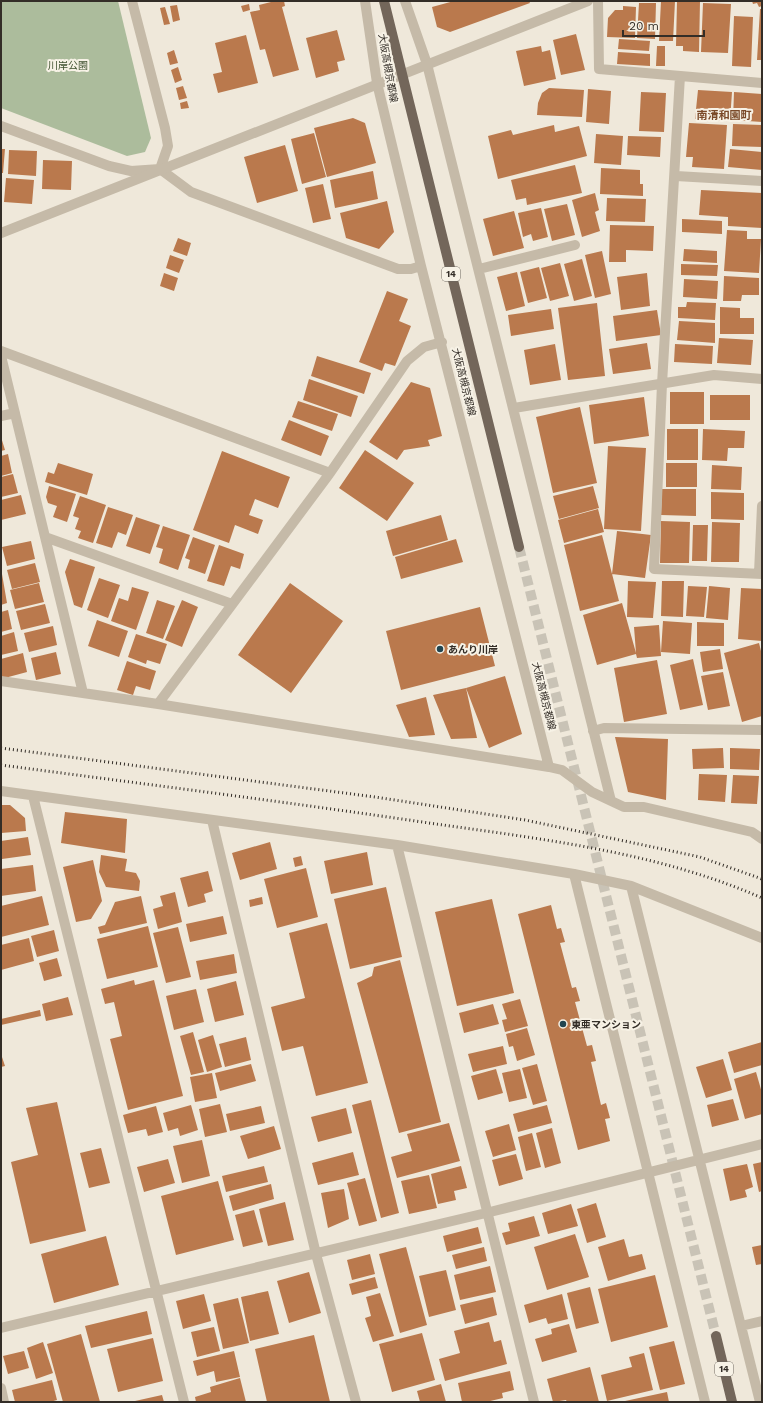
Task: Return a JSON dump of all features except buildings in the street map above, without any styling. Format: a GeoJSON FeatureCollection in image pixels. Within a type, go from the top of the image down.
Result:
{"type":"FeatureCollection","features":[{"type":"Feature","properties":{"kind":"main road","name":"大阪高槻京都線"},"geometry":{"type":"LineString","coordinates":[[384,1],[519,547]]}},
{"type":"Feature","properties":{"kind":"main road","name":"14"},"geometry":{"type":"LineString","coordinates":[[716,1336],[732,1402]]}},
{"type":"Feature","properties":{"kind":"street"},"geometry":{"type":"LineString","coordinates":[[132,1],[165,128],[168,146],[160,169]]}},
{"type":"Feature","properties":{"kind":"street","name":"大阪高槻京都線"},"geometry":{"type":"LineString","coordinates":[[364,1],[377,83],[421,266],[442,342],[549,767]]}},
{"type":"Feature","properties":{"kind":"street"},"geometry":{"type":"LineString","coordinates":[[405,1],[427,64],[611,801]]}},
{"type":"Feature","properties":{"kind":"street"},"geometry":{"type":"LineString","coordinates":[[1,233],[402,73],[588,1]]}},
{"type":"Feature","properties":{"kind":"street"},"geometry":{"type":"LineString","coordinates":[[598,1],[600,70],[762,82]]}},
{"type":"Feature","properties":{"kind":"street"},"geometry":{"type":"LineString","coordinates":[[680,76],[676,176],[662,384],[654,569],[760,574],[762,506]]}},
{"type":"Feature","properties":{"kind":"street"},"geometry":{"type":"LineString","coordinates":[[1,126],[109,166],[131,171],[160,169],[191,192],[398,269],[411,269],[421,266]]}},
{"type":"Feature","properties":{"kind":"street"},"geometry":{"type":"LineString","coordinates":[[676,176],[762,181]]}},
{"type":"Feature","properties":{"kind":"street"},"geometry":{"type":"LineString","coordinates":[[479,269],[575,246]]}},
{"type":"Feature","properties":{"kind":"street"},"geometry":{"type":"LineString","coordinates":[[158,704],[330,473],[407,361],[424,347],[442,342]]}},
{"type":"Feature","properties":{"kind":"street"},"geometry":{"type":"LineString","coordinates":[[1,351],[330,473]]}},
{"type":"Feature","properties":{"kind":"street"},"geometry":{"type":"LineString","coordinates":[[1,356],[83,693]]}},
{"type":"Feature","properties":{"kind":"street"},"geometry":{"type":"LineString","coordinates":[[514,408],[714,376],[762,379]]}},
{"type":"Feature","properties":{"kind":"street"},"geometry":{"type":"LineString","coordinates":[[1,416],[15,413]]}},
{"type":"Feature","properties":{"kind":"street"},"geometry":{"type":"LineString","coordinates":[[45,537],[232,604]]}},
{"type":"Feature","properties":{"kind":"street"},"geometry":{"type":"LineString","coordinates":[[1,681],[158,704],[549,767],[562,770],[592,792],[624,807],[644,806],[752,832],[762,839]]}},
{"type":"Feature","properties":{"kind":"street"},"geometry":{"type":"LineString","coordinates":[[593,731],[604,728],[762,730]]}},
{"type":"Feature","properties":{"kind":"street"},"geometry":{"type":"LineString","coordinates":[[1,791],[398,845],[574,874],[631,886],[762,938]]}},
{"type":"Feature","properties":{"kind":"street"},"geometry":{"type":"LineString","coordinates":[[33,796],[184,1402]]}},
{"type":"Feature","properties":{"kind":"street"},"geometry":{"type":"LineString","coordinates":[[212,820],[316,1254],[356,1402]]}},
{"type":"Feature","properties":{"kind":"street"},"geometry":{"type":"LineString","coordinates":[[398,845],[486,1213],[534,1402]]}},
{"type":"Feature","properties":{"kind":"street"},"geometry":{"type":"LineString","coordinates":[[574,874],[705,1402]]}},
{"type":"Feature","properties":{"kind":"street"},"geometry":{"type":"LineString","coordinates":[[631,886],[760,1402]]}},
{"type":"Feature","properties":{"kind":"street"},"geometry":{"type":"LineString","coordinates":[[1,1328],[486,1213],[762,1144]]}},
{"type":"Feature","properties":{"kind":"street"},"geometry":{"type":"LineString","coordinates":[[740,1326],[762,1321]]}},
{"type":"Feature","properties":{"kind":"street"},"geometry":{"type":"LineString","coordinates":[[1,1388],[4,1402]]}},
{"type":"Feature","properties":{"kind":"green space","name":"川岸公園"},"geometry":{"type":"Polygon","coordinates":[[[1,1],[118,1],[151,138],[145,152],[127,156],[1,108],[1,1]]]}},
{"type":"Feature","properties":{"kind":"tunnel"},"geometry":{"type":"LineString","coordinates":[[519,547],[716,1336]]}},
{"type":"Feature","properties":{"kind":"railway"},"geometry":{"type":"LineString","coordinates":[[1,748],[375,797],[525,820],[700,857],[762,879]]}},
{"type":"Feature","properties":{"kind":"railway"},"geometry":{"type":"LineString","coordinates":[[1,765],[514,835],[598,849],[682,869],[722,882],[762,898]]}},
{"type":"Feature","properties":{"kind":"place","name":"あんり川岸"},"geometry":{"type":"Point","coordinates":[440,649]}},
{"type":"Feature","properties":{"kind":"place","name":"東亜マンション"},"geometry":{"type":"Point","coordinates":[563,1024]}},
{"type":"Feature","properties":{"kind":"district","name":"南清和園町"},"geometry":{"type":"Point","coordinates":[724,115]}}]}
